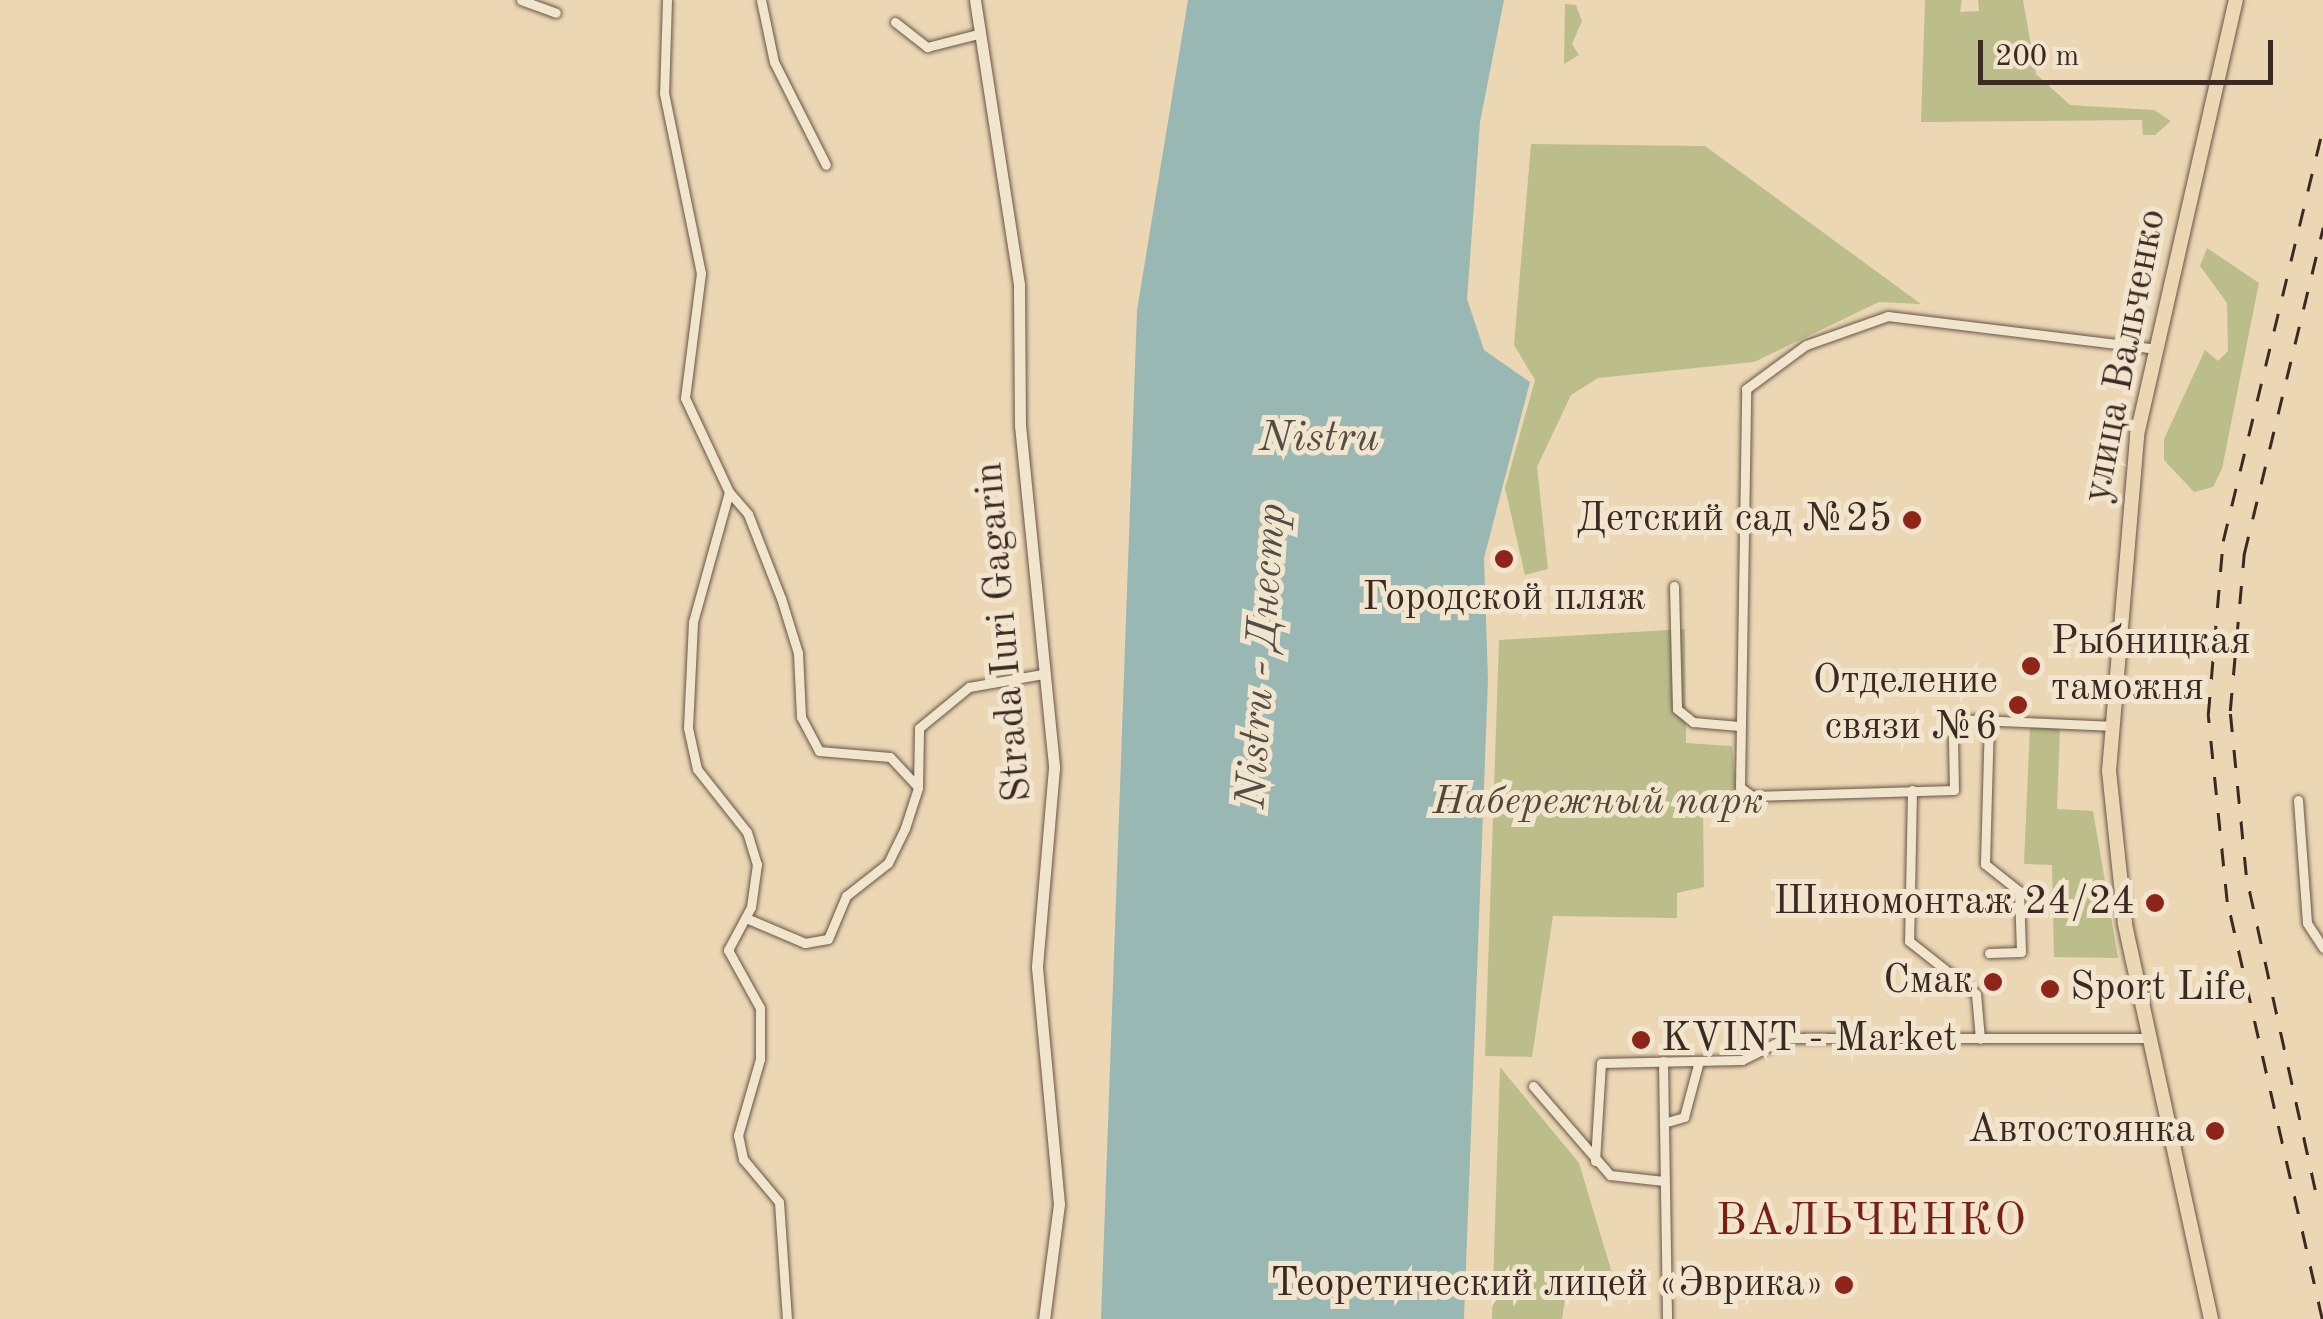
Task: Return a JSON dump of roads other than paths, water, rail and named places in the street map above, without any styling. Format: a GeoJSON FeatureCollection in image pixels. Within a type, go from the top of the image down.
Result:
{"type":"FeatureCollection","features":[{"type":"Feature","properties":{"kind":"main road","name":"Strada Iuri Gagarin"},"geometry":{"type":"LineString","coordinates":[[975,0],[1018,285],[1020,425],[1054,806],[1037,967],[1060,1204],[1044,1319]]}},
{"type":"Feature","properties":{"kind":"main road","name":"улица Вальченко"},"geometry":{"type":"LineString","coordinates":[[2211,1319],[2148,1038],[2113,846],[2110,726],[2130,481],[2236,0]]}},
{"type":"Feature","properties":{"kind":"street"},"geometry":{"type":"LineString","coordinates":[[521,0],[556,12]]}},
{"type":"Feature","properties":{"kind":"street"},"geometry":{"type":"LineString","coordinates":[[667,0],[664,93],[697,236],[701,273],[684,385],[729,492],[748,514],[790,624],[801,717],[819,751],[834,759],[881,754],[918,788]]}},
{"type":"Feature","properties":{"kind":"street"},"geometry":{"type":"LineString","coordinates":[[761,0],[774,62],[826,164]]}},
{"type":"Feature","properties":{"kind":"street"},"geometry":{"type":"LineString","coordinates":[[895,22],[927,47],[978,34]]}},
{"type":"Feature","properties":{"kind":"street"},"geometry":{"type":"LineString","coordinates":[[1953,738],[1954,790],[1752,796],[1740,786],[1744,411],[1759,371],[1888,316],[1987,321],[2157,349]]}},
{"type":"Feature","properties":{"kind":"street"},"geometry":{"type":"LineString","coordinates":[[729,492],[693,622],[688,728],[697,769],[755,851],[746,918],[728,950],[756,988],[762,1038],[740,1150],[779,1202],[787,1319]]}},
{"type":"Feature","properties":{"kind":"street"},"geometry":{"type":"LineString","coordinates":[[1674,586],[1677,709],[1693,722],[1738,726]]}},
{"type":"Feature","properties":{"kind":"street"},"geometry":{"type":"LineString","coordinates":[[746,918],[806,943],[828,939],[846,896],[888,863],[918,788],[918,733],[950,698],[980,683],[1044,674]]}},
{"type":"Feature","properties":{"kind":"street"},"geometry":{"type":"LineString","coordinates":[[1954,720],[2110,726]]}},
{"type":"Feature","properties":{"kind":"street"},"geometry":{"type":"LineString","coordinates":[[1989,720],[1984,864],[2019,891],[2021,952],[1989,953]]}},
{"type":"Feature","properties":{"kind":"street"},"geometry":{"type":"LineString","coordinates":[[1912,790],[1908,938],[1976,994],[1980,1039]]}},
{"type":"Feature","properties":{"kind":"street"},"geometry":{"type":"LineString","coordinates":[[2298,800],[2307,922],[2323,948]]}},
{"type":"Feature","properties":{"kind":"street"},"geometry":{"type":"LineString","coordinates":[[1594,1161],[1598,1065],[1750,1059],[1786,1038],[2148,1038]]}},
{"type":"Feature","properties":{"kind":"street"},"geometry":{"type":"LineString","coordinates":[[1663,1061],[1667,1122],[1666,1319]]}},
{"type":"Feature","properties":{"kind":"street"},"geometry":{"type":"LineString","coordinates":[[1667,1122],[1684,1118],[1699,1061]]}},
{"type":"Feature","properties":{"kind":"street"},"geometry":{"type":"LineString","coordinates":[[1533,1086],[1594,1161],[1618,1179],[1664,1181]]}},
{"type":"Feature","properties":{"kind":"water","name":"Nistru"},"geometry":{"type":"Polygon","coordinates":[[[1188,0],[1504,0],[1480,122],[1467,299],[1484,350],[1530,382],[1484,558],[1488,680],[1464,1319],[1101,1319],[1137,310],[1188,0]]]}},
{"type":"Feature","properties":{"kind":"railway"},"geometry":{"type":"LineString","coordinates":[[2322,1319],[2227,902],[2208,715],[2223,541],[2323,127]]}},
{"type":"Feature","properties":{"kind":"railway"},"geometry":{"type":"LineString","coordinates":[[2315,1190],[2246,875],[2230,711],[2244,554],[2323,227]]}},
{"type":"Feature","properties":{"kind":"place","name":"Детский сад №25"},"geometry":{"type":"Point","coordinates":[1912,520]}},
{"type":"Feature","properties":{"kind":"place","name":"Городской пляж"},"geometry":{"type":"Point","coordinates":[1504,559]}},
{"type":"Feature","properties":{"kind":"place","name":"Рыбницкая таможня"},"geometry":{"type":"Point","coordinates":[2031,666]}},
{"type":"Feature","properties":{"kind":"place","name":"Отделение связи №6"},"geometry":{"type":"Point","coordinates":[2018,705]}},
{"type":"Feature","properties":{"kind":"place","name":"Шиномонтаж 24/24"},"geometry":{"type":"Point","coordinates":[2155,903]}},
{"type":"Feature","properties":{"kind":"place","name":"Смак"},"geometry":{"type":"Point","coordinates":[1993,982]}},
{"type":"Feature","properties":{"kind":"place","name":"Sport Life"},"geometry":{"type":"Point","coordinates":[2050,989]}},
{"type":"Feature","properties":{"kind":"place","name":"KVINT - Market"},"geometry":{"type":"Point","coordinates":[1641,1040]}},
{"type":"Feature","properties":{"kind":"place","name":"Автостоянка"},"geometry":{"type":"Point","coordinates":[2215,1131]}},
{"type":"Feature","properties":{"kind":"place","name":"Теоретический лицей «Эврика»"},"geometry":{"type":"Point","coordinates":[1844,1285]}},
{"type":"Feature","properties":{"kind":"district","name":"ВАЛЬЧЕНКО"},"geometry":{"type":"Point","coordinates":[1872,1223]}},
{"type":"Feature","properties":{"kind":"water label","name":"Nistru - Днестр"},"geometry":{"type":"Point","coordinates":[1263,656]}},
{"type":"Feature","properties":{"kind":"park label","name":"Набережный парк"},"geometry":{"type":"Point","coordinates":[1598,803]}}]}
